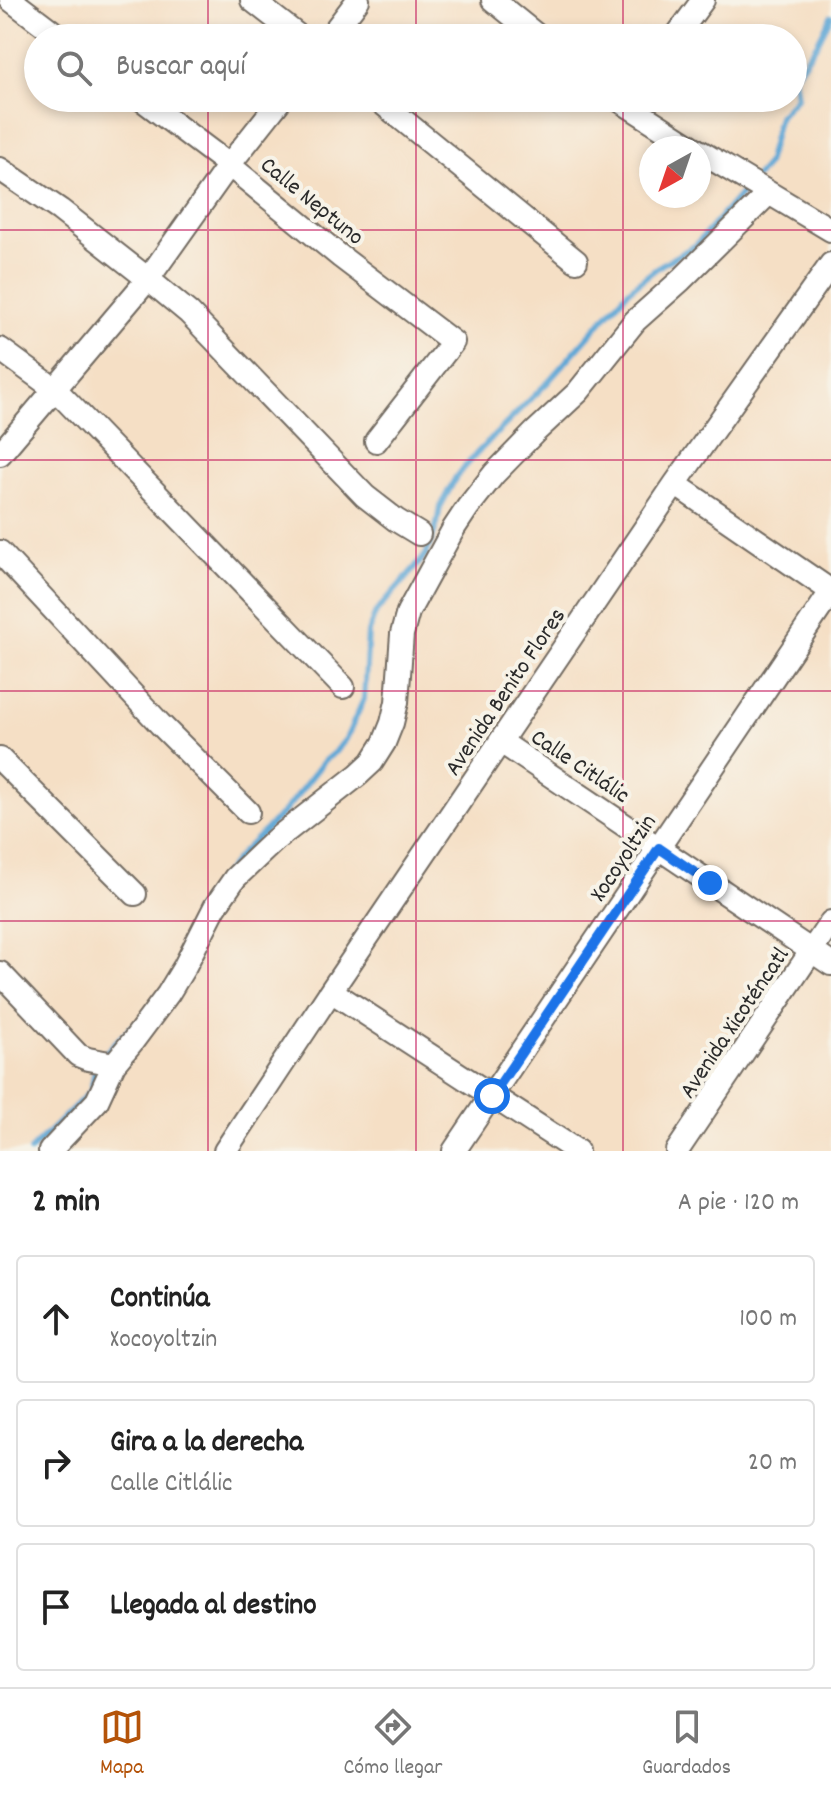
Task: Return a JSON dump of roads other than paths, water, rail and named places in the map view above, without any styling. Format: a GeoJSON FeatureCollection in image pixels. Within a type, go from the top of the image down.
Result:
{"type":"FeatureCollection","features":[{"type":"Feature","properties":{"kind":"street"},"geometry":{"type":"LineString","coordinates":[[11,0],[43,24]]}},
{"type":"Feature","properties":{"kind":"street"},"geometry":{"type":"LineString","coordinates":[[252,0],[283,24]]}},
{"type":"Feature","properties":{"kind":"street"},"geometry":{"type":"LineString","coordinates":[[340,24],[358,0]]}},
{"type":"Feature","properties":{"kind":"street"},"geometry":{"type":"LineString","coordinates":[[493,0],[523,24]]}},
{"type":"Feature","properties":{"kind":"street"},"geometry":{"type":"LineString","coordinates":[[685,24],[703,0]]}},
{"type":"Feature","properties":{"kind":"street","name":"Calle Neptuno"},"geometry":{"type":"LineString","coordinates":[[159,112],[453,342],[376,441]]}},
{"type":"Feature","properties":{"kind":"street"},"geometry":{"type":"LineString","coordinates":[[0,454],[148,279],[271,112]]}},
{"type":"Feature","properties":{"kind":"street"},"geometry":{"type":"LineString","coordinates":[[393,112],[576,261]]}},
{"type":"Feature","properties":{"kind":"street"},"geometry":{"type":"LineString","coordinates":[[641,112],[677,136]]}},
{"type":"Feature","properties":{"kind":"street"},"geometry":{"type":"LineString","coordinates":[[711,158],[831,230]]}},
{"type":"Feature","properties":{"kind":"street"},"geometry":{"type":"LineString","coordinates":[[0,169],[36,192],[189,313],[365,496],[419,534]]}},
{"type":"Feature","properties":{"kind":"street"},"geometry":{"type":"LineString","coordinates":[[50,1151],[97,1101],[114,1064],[168,994],[215,907],[235,878],[275,840],[372,762],[392,723],[397,702],[402,634],[408,612],[468,507],[524,442],[578,392],[635,321],[769,193]]}},
{"type":"Feature","properties":{"kind":"street","name":"Avenida Benito Flores"},"geometry":{"type":"LineString","coordinates":[[225,1151],[675,484],[831,264]]}},
{"type":"Feature","properties":{"kind":"street"},"geometry":{"type":"LineString","coordinates":[[0,349],[56,390],[343,687]]}},
{"type":"Feature","properties":{"kind":"street"},"geometry":{"type":"LineString","coordinates":[[675,484],[831,591]]}},
{"type":"Feature","properties":{"kind":"street"},"geometry":{"type":"LineString","coordinates":[[0,552],[160,724],[248,812]]}},
{"type":"Feature","properties":{"kind":"street","name":"Xocoyoltzin"},"geometry":{"type":"LineString","coordinates":[[454,1151],[831,591]]}},
{"type":"Feature","properties":{"kind":"street","name":"Calle Citlálic"},"geometry":{"type":"LineString","coordinates":[[501,742],[831,964]]}},
{"type":"Feature","properties":{"kind":"street"},"geometry":{"type":"LineString","coordinates":[[0,759],[135,894]]}},
{"type":"Feature","properties":{"kind":"street","name":"Avenida Xicoténcatl"},"geometry":{"type":"LineString","coordinates":[[677,1151],[831,922]]}},
{"type":"Feature","properties":{"kind":"street"},"geometry":{"type":"LineString","coordinates":[[0,973],[78,1055],[114,1064]]}},
{"type":"Feature","properties":{"kind":"street"},"geometry":{"type":"LineString","coordinates":[[331,991],[577,1151]]}},
{"type":"Feature","properties":{"kind":"waterway"},"geometry":{"type":"LineString","coordinates":[[807,58],[831,16]]}},
{"type":"Feature","properties":{"kind":"waterway"},"geometry":{"type":"LineString","coordinates":[[187,942],[193,920],[205,898],[346,739],[364,699],[368,632],[376,612],[426,555],[440,507],[456,477],[546,384],[629,290],[661,265],[696,245],[767,164],[779,116],[783,112]]}},
{"type":"Feature","properties":{"kind":"waterway"},"geometry":{"type":"LineString","coordinates":[[102,1056],[131,1027]]}},
{"type":"Feature","properties":{"kind":"waterway"},"geometry":{"type":"LineString","coordinates":[[30,1151],[91,1091],[96,1065]]}}]}
